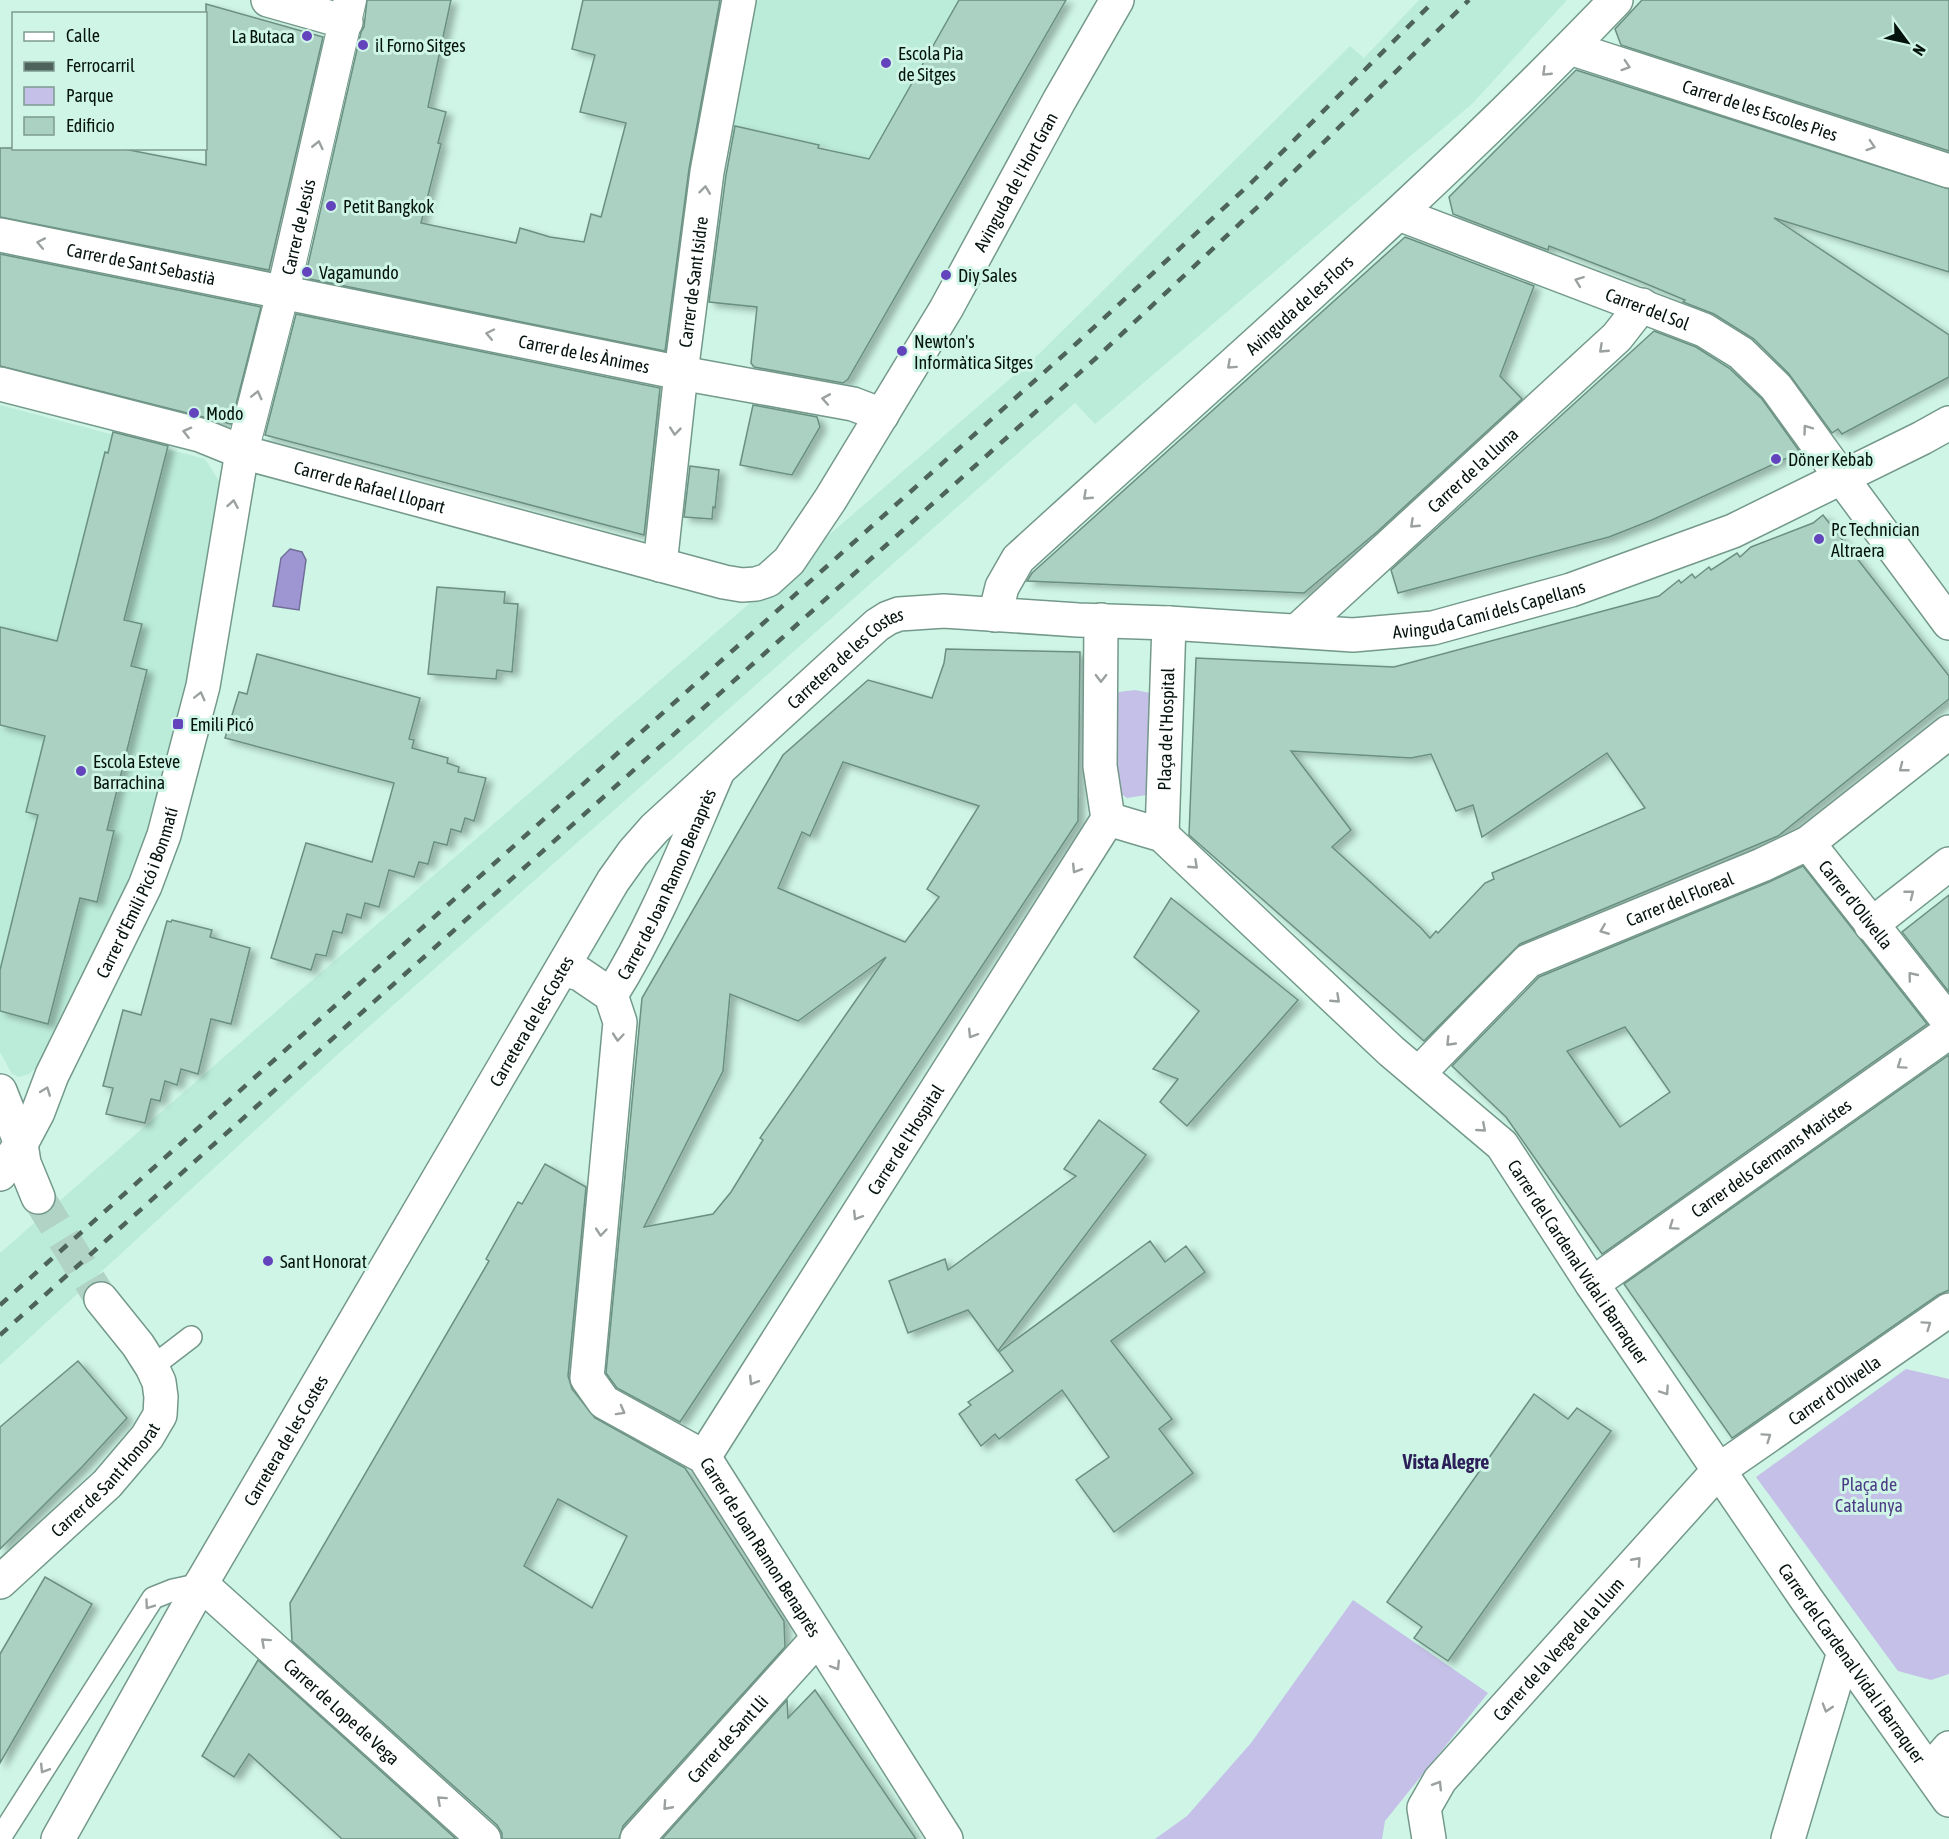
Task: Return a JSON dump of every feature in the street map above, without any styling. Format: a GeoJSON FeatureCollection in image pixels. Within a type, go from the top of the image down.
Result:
{"type":"FeatureCollection","features":[{"type":"Feature","properties":{"kind":"street"},"geometry":{"type":"LineString","coordinates":[[268,0],[348,11]]}},
{"type":"Feature","properties":{"kind":"street","name":"Carrer de Sant Isidre"},"geometry":{"type":"LineString","coordinates":[[660,565],[681,373],[707,172],[739,0]]}},
{"type":"Feature","properties":{"kind":"street","name":"Avinguda de l'Hort Gran"},"geometry":{"type":"LineString","coordinates":[[742,585],[768,580],[789,561],[830,500],[946,309],[1059,101],[1117,0]]}},
{"type":"Feature","properties":{"kind":"street","name":"Avinguda de les Flors"},"geometry":{"type":"LineString","coordinates":[[995,615],[1002,587],[1018,559],[1400,214],[1616,0]]}},
{"type":"Feature","properties":{"kind":"street","name":"Carrer de Jesús"},"geometry":{"type":"LineString","coordinates":[[242,452],[284,292],[348,11]]}},
{"type":"Feature","properties":{"kind":"street","name":"Carrer de les Escoles Pies"},"geometry":{"type":"LineString","coordinates":[[1570,48],[1949,171]]}},
{"type":"Feature","properties":{"kind":"street","name":"Carrer del Sol"},"geometry":{"type":"LineString","coordinates":[[1400,214],[1704,330],[1741,353],[1776,387],[1949,623]]}},
{"type":"Feature","properties":{"kind":"street","name":"Carrer de Sant Sebastià"},"geometry":{"type":"LineString","coordinates":[[0,235],[284,292]]}},
{"type":"Feature","properties":{"kind":"street","name":"Carrer de les Ànimes"},"geometry":{"type":"LineString","coordinates":[[284,292],[681,373],[853,404],[882,415]]}},
{"type":"Feature","properties":{"kind":"street","name":"Carrer de la Lluna"},"geometry":{"type":"LineString","coordinates":[[1298,630],[1617,337],[1642,305]]}},
{"type":"Feature","properties":{"kind":"street","name":"Carrer de Rafael Llopart"},"geometry":{"type":"LineString","coordinates":[[0,384],[200,435],[242,452],[742,585]]}},
{"type":"Feature","properties":{"kind":"street","name":"Avinguda Camí dels Capellans"},"geometry":{"type":"LineString","coordinates":[[995,615],[1298,630],[1353,635],[1433,628],[1570,590],[1733,531],[1949,423]]}},
{"type":"Feature","properties":{"kind":"street","name":"Carrer d'Emili Picó i Bonmatí"},"geometry":{"type":"LineString","coordinates":[[0,1174],[21,1144],[38,1112],[52,1075],[145,886],[164,835],[202,686],[242,452]]}},
{"type":"Feature","properties":{"kind":"street","name":"Carretera de les Costes"},"geometry":{"type":"LineString","coordinates":[[58,1839],[201,1584],[613,881],[633,853],[655,828],[877,625],[898,614],[928,610],[995,615]]}},
{"type":"Feature","properties":{"kind":"street"},"geometry":{"type":"LineString","coordinates":[[1101,620],[1100,766],[1108,819]]}},
{"type":"Feature","properties":{"kind":"street","name":"Plaça de l'Hospital"},"geometry":{"type":"LineString","coordinates":[[1162,835],[1169,623]]}},
{"type":"Feature","properties":{"kind":"street","name":"Carrer del Floreal"},"geometry":{"type":"LineString","coordinates":[[1419,1073],[1528,961],[1762,865],[1808,843],[1949,732]]}},
{"type":"Feature","properties":{"kind":"street","name":"Carrer de Joan Ramon Benaprès"},"geometry":{"type":"LineString","coordinates":[[611,995],[630,964],[655,913],[718,771]]}},
{"type":"Feature","properties":{"kind":"street","name":"Carrer del Cardenal Vidal i Barraquer"},"geometry":{"type":"LineString","coordinates":[[1108,819],[1162,835],[1390,1051],[1502,1145],[1592,1284],[1844,1652],[1939,1760],[1949,1800]]}},
{"type":"Feature","properties":{"kind":"street","name":"Carrer de l'Hospital"},"geometry":{"type":"LineString","coordinates":[[704,1457],[1108,819]]}},
{"type":"Feature","properties":{"kind":"street","name":"Carrer d'Olivella"},"geometry":{"type":"LineString","coordinates":[[1808,843],[1949,1022]]}},
{"type":"Feature","properties":{"kind":"street"},"geometry":{"type":"LineString","coordinates":[[1871,925],[1949,864]]}},
{"type":"Feature","properties":{"kind":"street","name":"Carrer de Joan Ramon Benaprès"},"geometry":{"type":"LineString","coordinates":[[562,969],[580,974],[611,995],[620,1022],[587,1378],[604,1401],[704,1457],[946,1839]]}},
{"type":"Feature","properties":{"kind":"street","name":"Carrer dels Germans Maristes"},"geometry":{"type":"LineString","coordinates":[[1592,1284],[1949,1032]]}},
{"type":"Feature","properties":{"kind":"street"},"geometry":{"type":"LineString","coordinates":[[0,1091],[21,1144],[24,1163],[38,1197]]}},
{"type":"Feature","properties":{"kind":"street","name":"Carrer de Sant Honorat"},"geometry":{"type":"LineString","coordinates":[[0,1582],[107,1484],[147,1437],[160,1415],[160,1389],[152,1367],[138,1345],[101,1299]]}},
{"type":"Feature","properties":{"kind":"street","name":"Carrer d'Olivella"},"geometry":{"type":"LineString","coordinates":[[1719,1470],[1949,1310]]}},
{"type":"Feature","properties":{"kind":"street","name":"Carrer de la Verge de la Llum"},"geometry":{"type":"LineString","coordinates":[[1429,1839],[1424,1808],[1440,1780],[1719,1470]]}},
{"type":"Feature","properties":{"kind":"street","name":"Carrer de Lope de Vega"},"geometry":{"type":"LineString","coordinates":[[201,1584],[484,1839]]}},
{"type":"Feature","properties":{"kind":"street","name":"Carrer de Sant Lli"},"geometry":{"type":"LineString","coordinates":[[637,1839],[818,1638]]}},
{"type":"Feature","properties":{"kind":"street"},"geometry":{"type":"LineString","coordinates":[[1788,1839],[1844,1652]]}},
{"type":"Feature","properties":{"kind":"lane"},"geometry":{"type":"LineString","coordinates":[[152,1367],[191,1337]]}},
{"type":"Feature","properties":{"kind":"lane"},"geometry":{"type":"LineString","coordinates":[[0,1838],[153,1598],[173,1590],[201,1584]]}},
{"type":"Feature","properties":{"kind":"shaded area","name":"Escola Pia de Sitges"},"geometry":{"type":"Polygon","coordinates":[[[753,0],[1066,0],[965,176],[841,153],[819,145],[730,125],[753,0]]]}},
{"type":"Feature","properties":{"kind":"shaded area"},"geometry":{"type":"Polygon","coordinates":[[[1419,0],[1567,0],[1473,103],[1095,424],[1075,403],[338,1054],[0,1365],[0,1253],[288,1001],[1039,354],[1350,46],[1364,58],[1419,0]]]}},
{"type":"Feature","properties":{"kind":"shaded area","name":"Escola Esteve Barrachina"},"geometry":{"type":"Polygon","coordinates":[[[0,405],[205,459],[221,484],[190,669],[135,873],[39,1065],[29,1074],[19,1077],[12,1074],[0,1052],[0,405]]]}},
{"type":"Feature","properties":{"kind":"shaded area"},"geometry":{"type":"Polygon","coordinates":[[[290,549],[302,552],[306,560],[299,610],[273,606],[281,558],[290,549]]]}},
{"type":"Feature","properties":{"kind":"green space"},"geometry":{"type":"Polygon","coordinates":[[[1135,690],[1150,693],[1153,701],[1153,784],[1146,795],[1127,798],[1113,788],[1116,697],[1119,692],[1135,690]]]}},
{"type":"Feature","properties":{"kind":"green space","name":"Plaça de Catalunya"},"geometry":{"type":"Polygon","coordinates":[[[1906,1369],[1949,1379],[1949,1674],[1931,1680],[1898,1671],[1756,1477],[1906,1369]]]}},
{"type":"Feature","properties":{"kind":"green space"},"geometry":{"type":"Polygon","coordinates":[[[1353,1600],[1488,1693],[1385,1821],[1382,1839],[1155,1839],[1187,1816],[1251,1743],[1353,1600]]]}},
{"type":"Feature","properties":{"kind":"building"},"geometry":{"type":"Polygon","coordinates":[[[367,0],[451,0],[428,107],[446,112],[438,143],[441,144],[421,223],[516,243],[520,228],[550,237],[584,242],[591,214],[601,217],[626,123],[580,112],[595,55],[572,49],[583,0],[720,0],[689,169],[665,351],[305,278],[364,27],[367,0]]]}},
{"type":"Feature","properties":{"kind":"building"},"geometry":{"type":"Polygon","coordinates":[[[959,0],[1066,0],[848,379],[843,383],[754,367],[751,363],[757,307],[709,302],[735,126],[869,159],[959,0]]]}},
{"type":"Feature","properties":{"kind":"building"},"geometry":{"type":"Polygon","coordinates":[[[1642,0],[1949,0],[1949,151],[1621,45],[1615,29],[1642,0]]]}},
{"type":"Feature","properties":{"kind":"building"},"geometry":{"type":"Polygon","coordinates":[[[206,4],[323,37],[269,270],[0,217],[0,148],[12,148],[12,150],[129,150],[206,165],[206,4]]]}},
{"type":"Feature","properties":{"kind":"building"},"geometry":{"type":"Polygon","coordinates":[[[1576,70],[1949,189],[1949,272],[1774,218],[1949,335],[1949,377],[1842,434],[1838,429],[1832,433],[1789,374],[1754,339],[1714,314],[1637,280],[1549,246],[1548,250],[1453,214],[1449,197],[1576,70]]]}},
{"type":"Feature","properties":{"kind":"building"},"geometry":{"type":"Polygon","coordinates":[[[1405,237],[1534,286],[1500,376],[1522,399],[1378,531],[1304,593],[1027,581],[1032,573],[1405,237]]]}},
{"type":"Feature","properties":{"kind":"building"},"geometry":{"type":"Polygon","coordinates":[[[0,254],[261,307],[231,424],[0,366],[0,254]]]}},
{"type":"Feature","properties":{"kind":"building"},"geometry":{"type":"Polygon","coordinates":[[[296,314],[660,388],[644,535],[265,435],[296,314]]]}},
{"type":"Feature","properties":{"kind":"building"},"geometry":{"type":"Polygon","coordinates":[[[1654,331],[1696,347],[1729,368],[1762,399],[1800,452],[1652,520],[1609,537],[1398,593],[1391,570],[1654,331]]]}},
{"type":"Feature","properties":{"kind":"building"},"geometry":{"type":"Polygon","coordinates":[[[753,405],[817,417],[820,427],[792,475],[740,465],[753,405]]]}},
{"type":"Feature","properties":{"kind":"building"},"geometry":{"type":"Polygon","coordinates":[[[113,432],[168,446],[124,620],[142,624],[131,666],[147,670],[107,830],[114,831],[97,902],[80,898],[48,1024],[0,1011],[0,970],[38,815],[26,812],[45,736],[0,725],[0,627],[57,641],[105,452],[108,453],[113,432]]]}},
{"type":"Feature","properties":{"kind":"building"},"geometry":{"type":"Polygon","coordinates":[[[690,466],[719,470],[712,519],[684,517],[690,466]]]}},
{"type":"Feature","properties":{"kind":"building"},"geometry":{"type":"Polygon","coordinates":[[[1823,515],[1949,676],[1949,699],[1778,836],[1520,944],[1424,1041],[1189,835],[1196,658],[1394,667],[1659,596],[1679,580],[1681,583],[1692,574],[1695,578],[1709,567],[1711,570],[1737,553],[1740,557],[1751,547],[1813,523],[1823,515]],[[1291,751],[1351,830],[1332,847],[1430,938],[1436,931],[1438,933],[1485,883],[1494,879],[1492,873],[1645,808],[1607,753],[1482,837],[1473,805],[1456,811],[1431,754],[1411,758],[1291,751]]]}},
{"type":"Feature","properties":{"kind":"building"},"geometry":{"type":"Polygon","coordinates":[[[437,587],[505,592],[504,603],[518,604],[512,672],[497,670],[496,679],[428,674],[437,587]]]}},
{"type":"Feature","properties":{"kind":"building"},"geometry":{"type":"Polygon","coordinates":[[[946,649],[1080,652],[1078,821],[680,1422],[617,1388],[606,1373],[642,998],[783,755],[868,680],[932,698],[944,663],[946,649]],[[843,762],[810,836],[802,832],[778,888],[905,942],[939,897],[927,889],[979,806],[843,762]],[[886,957],[798,1021],[730,994],[723,1071],[644,1227],[713,1214],[731,1192],[763,1140],[760,1138],[886,957]]]}},
{"type":"Feature","properties":{"kind":"building"},"geometry":{"type":"Polygon","coordinates":[[[257,654],[420,698],[409,739],[414,740],[412,748],[448,758],[447,763],[459,767],[458,772],[486,778],[474,821],[465,818],[461,832],[451,829],[447,845],[434,842],[428,864],[419,862],[414,877],[389,870],[379,907],[365,903],[361,918],[347,914],[342,933],[333,931],[326,956],[316,954],[311,970],[271,958],[306,843],[372,862],[394,783],[225,738],[239,692],[247,694],[257,654]]]}},
{"type":"Feature","properties":{"kind":"building"},"geometry":{"type":"Polygon","coordinates":[[[1803,866],[1927,1024],[1602,1254],[1506,1117],[1452,1066],[1539,977],[1803,866]],[[1625,1027],[1567,1051],[1620,1127],[1670,1092],[1625,1027]]]}},
{"type":"Feature","properties":{"kind":"building"},"geometry":{"type":"Polygon","coordinates":[[[1949,895],[1949,992],[1902,932],[1949,895]]]}},
{"type":"Feature","properties":{"kind":"building"},"geometry":{"type":"Polygon","coordinates":[[[1171,898],[1298,1000],[1187,1126],[1160,1102],[1178,1079],[1153,1069],[1199,1011],[1134,957],[1171,898]]]}},
{"type":"Feature","properties":{"kind":"building"},"geometry":{"type":"Polygon","coordinates":[[[172,920],[212,930],[210,937],[250,948],[231,1024],[211,1019],[198,1074],[181,1069],[177,1085],[165,1081],[160,1101],[151,1099],[145,1123],[106,1114],[113,1088],[103,1086],[123,1010],[141,1015],[167,921],[172,920]]]}},
{"type":"Feature","properties":{"kind":"building"},"geometry":{"type":"Polygon","coordinates":[[[1949,1055],[1949,1290],[1938,1295],[1732,1438],[1624,1284],[1949,1055]]]}},
{"type":"Feature","properties":{"kind":"building"},"geometry":{"type":"Polygon","coordinates":[[[1099,1120],[1146,1155],[998,1351],[968,1310],[908,1333],[889,1281],[945,1259],[948,1270],[1076,1176],[1064,1169],[1099,1120]]]}},
{"type":"Feature","properties":{"kind":"building"},"geometry":{"type":"Polygon","coordinates":[[[545,1164],[586,1187],[568,1376],[572,1389],[595,1418],[685,1468],[784,1621],[785,1647],[623,1826],[619,1839],[502,1839],[502,1833],[497,1825],[292,1641],[290,1603],[489,1261],[486,1259],[518,1202],[522,1204],[545,1164]],[[558,1499],[524,1566],[592,1608],[627,1536],[558,1499]]]}},
{"type":"Feature","properties":{"kind":"building"},"geometry":{"type":"Polygon","coordinates":[[[1150,1241],[1165,1262],[1186,1246],[1205,1272],[1111,1341],[1172,1419],[1159,1429],[1193,1473],[1114,1532],[1076,1480],[1109,1457],[1062,1390],[999,1439],[995,1434],[981,1446],[959,1414],[971,1405],[968,1402],[1013,1371],[999,1352],[1150,1241]]]}},
{"type":"Feature","properties":{"kind":"building"},"geometry":{"type":"Polygon","coordinates":[[[78,1361],[127,1418],[0,1549],[0,1427],[78,1361]]]}},
{"type":"Feature","properties":{"kind":"building"},"geometry":{"type":"Polygon","coordinates":[[[1534,1394],[1568,1419],[1577,1408],[1611,1431],[1448,1661],[1414,1638],[1422,1627],[1387,1602],[1534,1394]]]}},
{"type":"Feature","properties":{"kind":"building"},"geometry":{"type":"Polygon","coordinates":[[[45,1577],[92,1604],[0,1763],[0,1654],[45,1577]]]}},
{"type":"Feature","properties":{"kind":"building"},"geometry":{"type":"Polygon","coordinates":[[[258,1660],[456,1839],[342,1839],[249,1754],[234,1777],[202,1756],[258,1660]]]}},
{"type":"Feature","properties":{"kind":"building"},"geometry":{"type":"Polygon","coordinates":[[[815,1690],[916,1839],[662,1839],[787,1700],[788,1718],[815,1690]]]}},
{"type":"Feature","properties":{"kind":"tunnel"},"geometry":{"type":"LineString","coordinates":[[38,1197],[101,1299]]}},
{"type":"Feature","properties":{"kind":"railway"},"geometry":{"type":"LineString","coordinates":[[0,1305],[1078,342],[1251,183],[1435,0]]}},
{"type":"Feature","properties":{"kind":"railway"},"geometry":{"type":"LineString","coordinates":[[0,1335],[1095,359],[1265,200],[1469,0]]}},
{"type":"Feature","properties":{"kind":"place","name":"La Butaca"},"geometry":{"type":"Point","coordinates":[307,36]}},
{"type":"Feature","properties":{"kind":"place","name":"il Forno Sitges"},"geometry":{"type":"Point","coordinates":[363,45]}},
{"type":"Feature","properties":{"kind":"place","name":"Escola Pia de Sitges"},"geometry":{"type":"Point","coordinates":[886,63]}},
{"type":"Feature","properties":{"kind":"place","name":"Petit Bangkok"},"geometry":{"type":"Point","coordinates":[331,206]}},
{"type":"Feature","properties":{"kind":"place","name":"Vagamundo"},"geometry":{"type":"Point","coordinates":[307,272]}},
{"type":"Feature","properties":{"kind":"place","name":"Diy Sales"},"geometry":{"type":"Point","coordinates":[946,275]}},
{"type":"Feature","properties":{"kind":"place","name":"Newton's Informàtica Sitges"},"geometry":{"type":"Point","coordinates":[902,351]}},
{"type":"Feature","properties":{"kind":"place","name":"Modo"},"geometry":{"type":"Point","coordinates":[194,413]}},
{"type":"Feature","properties":{"kind":"place","name":"Döner Kebab"},"geometry":{"type":"Point","coordinates":[1776,459]}},
{"type":"Feature","properties":{"kind":"place","name":"Pc Technician Altraera"},"geometry":{"type":"Point","coordinates":[1819,539]}},
{"type":"Feature","properties":{"kind":"place","name":"Emili Picó"},"geometry":{"type":"Point","coordinates":[178,724]}},
{"type":"Feature","properties":{"kind":"place","name":"Escola Esteve Barrachina"},"geometry":{"type":"Point","coordinates":[81,771]}},
{"type":"Feature","properties":{"kind":"place","name":"Sant Honorat"},"geometry":{"type":"Point","coordinates":[268,1261]}},
{"type":"Feature","properties":{"kind":"district","name":"Vista Alegre"},"geometry":{"type":"Point","coordinates":[1446,1461]}}]}
